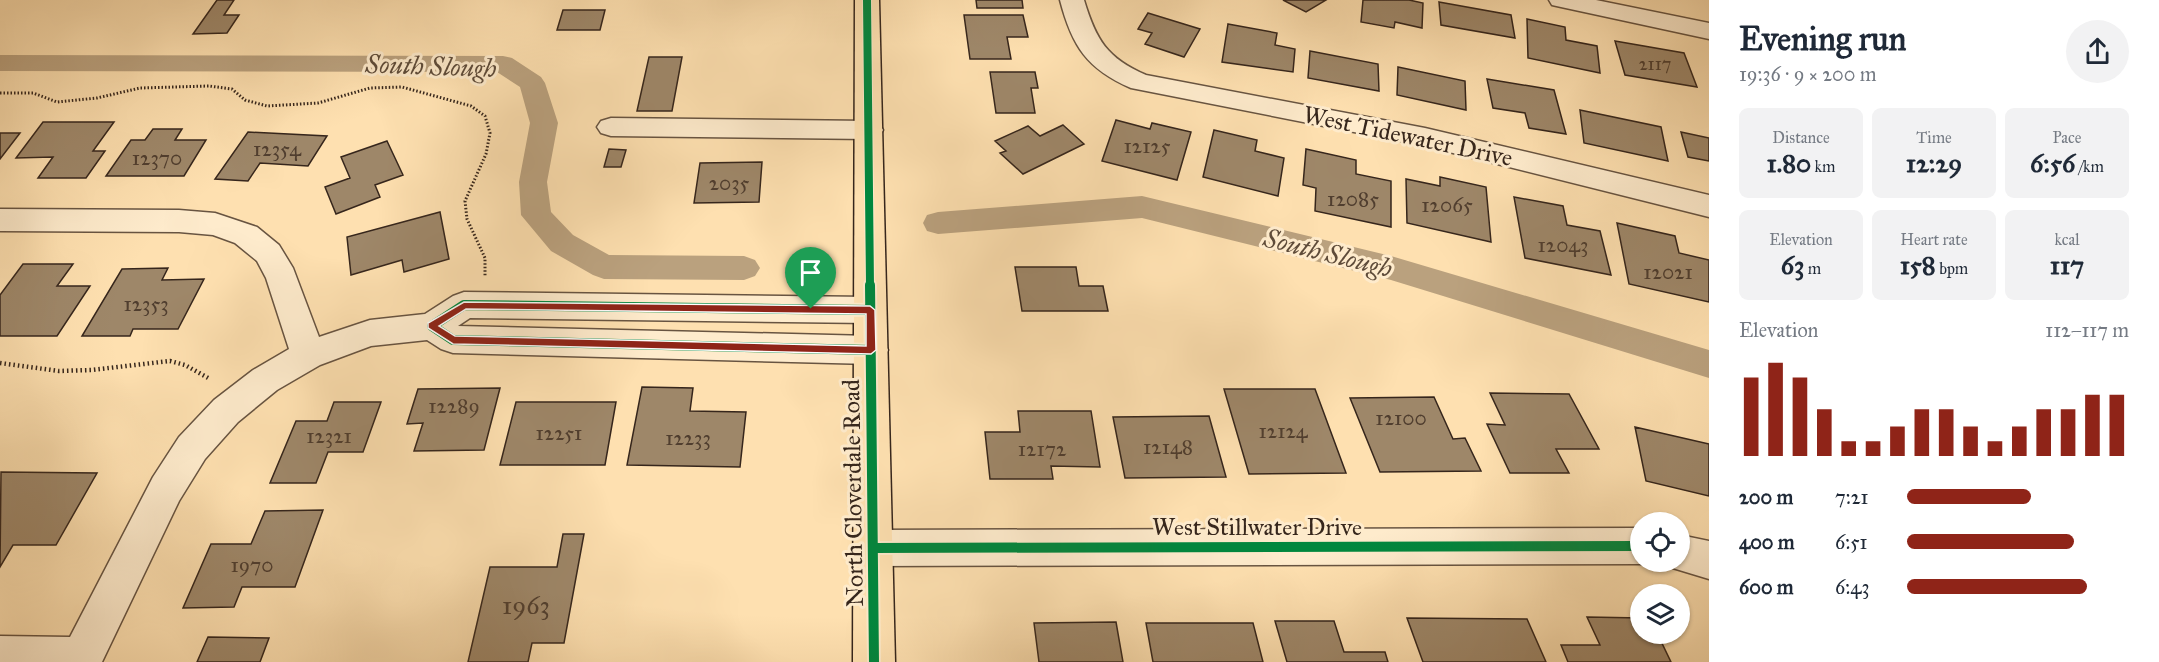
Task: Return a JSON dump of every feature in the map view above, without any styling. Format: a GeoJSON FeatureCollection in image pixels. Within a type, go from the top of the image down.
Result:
{"type":"FeatureCollection","features":[{"type":"Feature","properties":{"kind":"main road","name":"North Cloverdale Road"},"geometry":{"type":"LineString","coordinates":[[867,0],[874,662]]}},
{"type":"Feature","properties":{"kind":"street","name":"West Tidewater Drive"},"geometry":{"type":"LineString","coordinates":[[1072,0],[1086,44],[1096,57],[1108,67],[1140,82],[1425,137],[1709,206]]}},
{"type":"Feature","properties":{"kind":"street"},"geometry":{"type":"LineString","coordinates":[[1562,0],[1709,31]]}},
{"type":"Feature","properties":{"kind":"street"},"geometry":{"type":"LineString","coordinates":[[611,127],[868,130]]}},
{"type":"Feature","properties":{"kind":"street"},"geometry":{"type":"LineString","coordinates":[[0,220],[179,221],[215,224],[246,235],[268,253],[282,277],[308,355]]}},
{"type":"Feature","properties":{"kind":"street"},"geometry":{"type":"LineString","coordinates":[[0,657],[81,660],[166,489],[192,448],[226,411],[265,380],[308,355],[370,333],[432,326],[464,305],[870,310]]}},
{"type":"Feature","properties":{"kind":"street"},"geometry":{"type":"LineString","coordinates":[[432,326],[453,340],[871,350]]}},
{"type":"Feature","properties":{"kind":"street","name":"West Stillwater Drive"},"geometry":{"type":"LineString","coordinates":[[873,548],[1630,546]]}},
{"type":"Feature","properties":{"kind":"street"},"geometry":{"type":"LineString","coordinates":[[1690,555],[1709,560]]}},
{"type":"Feature","properties":{"kind":"path"},"geometry":{"type":"LineString","coordinates":[[0,93],[33,93],[57,102],[97,98],[140,88],[209,86],[232,89],[245,100],[255,104],[289,105],[318,104],[370,88],[402,87],[471,106],[485,116],[490,135],[483,165],[470,185],[465,208],[483,249],[486,267],[483,285]]}},
{"type":"Feature","properties":{"kind":"path"},"geometry":{"type":"LineString","coordinates":[[0,363],[58,371],[91,370],[170,361],[185,365],[210,379]]}},
{"type":"Feature","properties":{"kind":"building"},"geometry":{"type":"Polygon","coordinates":[[[217,0],[234,0],[224,15],[239,15],[227,33],[193,34],[217,0]]]}},
{"type":"Feature","properties":{"kind":"building"},"geometry":{"type":"Polygon","coordinates":[[[976,0],[1022,0],[1023,8],[977,8],[976,0]]]}},
{"type":"Feature","properties":{"kind":"building"},"geometry":{"type":"Polygon","coordinates":[[[1283,0],[1326,0],[1306,12],[1283,0]]]}},
{"type":"Feature","properties":{"kind":"building"},"geometry":{"type":"Polygon","coordinates":[[[1363,0],[1409,0],[1423,3],[1422,28],[1395,22],[1394,28],[1361,22],[1363,0]]]}},
{"type":"Feature","properties":{"kind":"building"},"geometry":{"type":"Polygon","coordinates":[[[1439,2],[1511,15],[1515,38],[1441,25],[1439,2]]]}},
{"type":"Feature","properties":{"kind":"building"},"geometry":{"type":"Polygon","coordinates":[[[563,10],[605,10],[600,30],[557,30],[563,10]]]}},
{"type":"Feature","properties":{"kind":"building"},"geometry":{"type":"Polygon","coordinates":[[[1148,13],[1200,29],[1184,57],[1145,44],[1152,33],[1138,29],[1148,13]]]}},
{"type":"Feature","properties":{"kind":"building"},"geometry":{"type":"Polygon","coordinates":[[[964,15],[1023,15],[1028,37],[1007,37],[1011,59],[970,59],[964,15]]]}},
{"type":"Feature","properties":{"kind":"building"},"geometry":{"type":"Polygon","coordinates":[[[1527,19],[1565,27],[1566,40],[1597,46],[1600,73],[1528,58],[1527,19]]]}},
{"type":"Feature","properties":{"kind":"building"},"geometry":{"type":"Polygon","coordinates":[[[1228,24],[1277,33],[1275,45],[1295,49],[1293,72],[1222,62],[1228,24]]]}},
{"type":"Feature","properties":{"kind":"building"},"geometry":{"type":"Polygon","coordinates":[[[1615,41],[1684,53],[1697,87],[1625,75],[1615,41]]]}},
{"type":"Feature","properties":{"kind":"building"},"geometry":{"type":"Polygon","coordinates":[[[1310,51],[1378,64],[1379,91],[1308,78],[1310,51]]]}},
{"type":"Feature","properties":{"kind":"building"},"geometry":{"type":"Polygon","coordinates":[[[649,57],[682,57],[672,111],[637,111],[649,57]]]}},
{"type":"Feature","properties":{"kind":"building"},"geometry":{"type":"Polygon","coordinates":[[[1398,67],[1465,81],[1466,110],[1397,95],[1398,67]]]}},
{"type":"Feature","properties":{"kind":"building"},"geometry":{"type":"Polygon","coordinates":[[[990,72],[1035,72],[1038,88],[1031,88],[1035,113],[996,113],[990,72]]]}},
{"type":"Feature","properties":{"kind":"building"},"geometry":{"type":"Polygon","coordinates":[[[1487,79],[1554,90],[1566,134],[1529,128],[1525,113],[1493,108],[1487,79]]]}},
{"type":"Feature","properties":{"kind":"building"},"geometry":{"type":"Polygon","coordinates":[[[1580,110],[1661,127],[1668,161],[1584,143],[1580,110]]]}},
{"type":"Feature","properties":{"kind":"building"},"geometry":{"type":"Polygon","coordinates":[[[1116,120],[1150,129],[1152,123],[1191,132],[1177,180],[1102,161],[1116,120]]]}},
{"type":"Feature","properties":{"kind":"building"},"geometry":{"type":"Polygon","coordinates":[[[43,122],[114,122],[93,151],[105,151],[86,178],[38,178],[53,157],[16,158],[43,122]]]}},
{"type":"Feature","properties":{"kind":"building"},"geometry":{"type":"Polygon","coordinates":[[[1063,125],[1084,144],[1023,174],[1000,153],[1006,151],[995,141],[1028,126],[1040,136],[1063,125]]]}},
{"type":"Feature","properties":{"kind":"building"},"geometry":{"type":"Polygon","coordinates":[[[153,129],[182,129],[175,140],[206,140],[184,176],[106,176],[131,140],[145,140],[153,129]]]}},
{"type":"Feature","properties":{"kind":"building"},"geometry":{"type":"Polygon","coordinates":[[[1214,130],[1257,140],[1255,151],[1284,158],[1278,196],[1203,177],[1214,130]]]}},
{"type":"Feature","properties":{"kind":"building"},"geometry":{"type":"Polygon","coordinates":[[[248,132],[327,136],[308,166],[260,163],[248,181],[215,179],[248,132]]]}},
{"type":"Feature","properties":{"kind":"building"},"geometry":{"type":"Polygon","coordinates":[[[1681,132],[1709,138],[1709,161],[1688,157],[1681,132]]]}},
{"type":"Feature","properties":{"kind":"building"},"geometry":{"type":"Polygon","coordinates":[[[0,133],[20,133],[0,159],[0,133]]]}},
{"type":"Feature","properties":{"kind":"building"},"geometry":{"type":"Polygon","coordinates":[[[387,141],[403,175],[375,185],[380,197],[336,214],[325,187],[350,178],[341,157],[387,141]]]}},
{"type":"Feature","properties":{"kind":"building"},"geometry":{"type":"Polygon","coordinates":[[[609,149],[626,150],[621,167],[604,167],[609,149]]]}},
{"type":"Feature","properties":{"kind":"building"},"geometry":{"type":"Polygon","coordinates":[[[1306,149],[1356,160],[1356,174],[1391,181],[1391,227],[1315,211],[1316,188],[1303,185],[1306,149]]]}},
{"type":"Feature","properties":{"kind":"building"},"geometry":{"type":"Polygon","coordinates":[[[762,162],[759,202],[694,203],[700,163],[762,162]]]}},
{"type":"Feature","properties":{"kind":"building"},"geometry":{"type":"Polygon","coordinates":[[[1440,177],[1486,187],[1491,242],[1407,223],[1406,179],[1440,186],[1440,177]]]}},
{"type":"Feature","properties":{"kind":"building"},"geometry":{"type":"Polygon","coordinates":[[[1514,197],[1563,206],[1567,225],[1600,231],[1611,275],[1525,258],[1514,197]]]}},
{"type":"Feature","properties":{"kind":"building"},"geometry":{"type":"Polygon","coordinates":[[[440,212],[449,259],[404,272],[402,260],[351,275],[347,237],[440,212]]]}},
{"type":"Feature","properties":{"kind":"building"},"geometry":{"type":"Polygon","coordinates":[[[1617,223],[1675,236],[1679,253],[1709,260],[1709,302],[1629,284],[1617,223]]]}},
{"type":"Feature","properties":{"kind":"building"},"geometry":{"type":"Polygon","coordinates":[[[23,264],[73,264],[57,286],[90,286],[57,336],[0,336],[0,295],[23,264]]]}},
{"type":"Feature","properties":{"kind":"building"},"geometry":{"type":"Polygon","coordinates":[[[1015,267],[1076,267],[1079,286],[1103,286],[1108,311],[1022,311],[1015,267]]]}},
{"type":"Feature","properties":{"kind":"building"},"geometry":{"type":"Polygon","coordinates":[[[168,268],[162,280],[204,279],[178,329],[133,329],[130,336],[82,336],[122,269],[168,268]]]}},
{"type":"Feature","properties":{"kind":"building"},"geometry":{"type":"Polygon","coordinates":[[[642,387],[693,388],[690,411],[746,412],[740,467],[627,465],[642,387]]]}},
{"type":"Feature","properties":{"kind":"building"},"geometry":{"type":"Polygon","coordinates":[[[500,388],[484,450],[414,451],[423,423],[407,424],[418,389],[500,388]]]}},
{"type":"Feature","properties":{"kind":"building"},"geometry":{"type":"Polygon","coordinates":[[[1224,389],[1315,389],[1346,473],[1249,474],[1224,389]]]}},
{"type":"Feature","properties":{"kind":"building"},"geometry":{"type":"Polygon","coordinates":[[[1490,393],[1569,394],[1599,449],[1556,449],[1569,473],[1510,473],[1487,424],[1505,425],[1490,393]]]}},
{"type":"Feature","properties":{"kind":"building"},"geometry":{"type":"Polygon","coordinates":[[[1434,397],[1453,439],[1465,438],[1481,471],[1380,472],[1350,398],[1434,397]]]}},
{"type":"Feature","properties":{"kind":"building"},"geometry":{"type":"Polygon","coordinates":[[[334,402],[381,402],[363,452],[328,452],[316,483],[270,483],[296,421],[327,421],[334,402]]]}},
{"type":"Feature","properties":{"kind":"building"},"geometry":{"type":"Polygon","coordinates":[[[516,402],[616,402],[605,465],[500,465],[516,402]]]}},
{"type":"Feature","properties":{"kind":"building"},"geometry":{"type":"Polygon","coordinates":[[[1018,411],[1091,411],[1100,467],[1051,466],[1053,479],[990,479],[985,432],[1020,432],[1018,411]]]}},
{"type":"Feature","properties":{"kind":"building"},"geometry":{"type":"Polygon","coordinates":[[[1209,416],[1226,477],[1125,478],[1113,417],[1209,416]]]}},
{"type":"Feature","properties":{"kind":"building"},"geometry":{"type":"Polygon","coordinates":[[[1635,427],[1709,444],[1709,496],[1646,481],[1635,427]]]}},
{"type":"Feature","properties":{"kind":"building"},"geometry":{"type":"Polygon","coordinates":[[[1,472],[97,473],[56,545],[13,545],[0,567],[1,472]]]}},
{"type":"Feature","properties":{"kind":"building"},"geometry":{"type":"Polygon","coordinates":[[[323,510],[295,587],[242,587],[234,607],[183,608],[211,544],[251,544],[265,511],[323,510]]]}},
{"type":"Feature","properties":{"kind":"building"},"geometry":{"type":"Polygon","coordinates":[[[563,534],[584,534],[564,643],[532,643],[528,662],[468,662],[490,567],[557,567],[563,534]]]}},
{"type":"Feature","properties":{"kind":"building"},"geometry":{"type":"Polygon","coordinates":[[[1587,617],[1630,618],[1630,644],[1662,644],[1671,662],[1568,662],[1561,645],[1600,645],[1587,617]]]}},
{"type":"Feature","properties":{"kind":"building"},"geometry":{"type":"Polygon","coordinates":[[[1407,618],[1527,619],[1546,662],[1423,662],[1407,618]]]}},
{"type":"Feature","properties":{"kind":"building"},"geometry":{"type":"Polygon","coordinates":[[[1275,621],[1334,621],[1344,652],[1385,652],[1388,662],[1287,662],[1275,621]]]}},
{"type":"Feature","properties":{"kind":"building"},"geometry":{"type":"Polygon","coordinates":[[[1116,622],[1123,662],[1039,662],[1034,623],[1116,622]]]}},
{"type":"Feature","properties":{"kind":"building"},"geometry":{"type":"Polygon","coordinates":[[[1146,623],[1253,623],[1263,662],[1153,662],[1146,623]]]}},
{"type":"Feature","properties":{"kind":"building"},"geometry":{"type":"Polygon","coordinates":[[[208,637],[269,638],[260,662],[197,662],[208,637]]]}},
{"type":"Feature","properties":{"kind":"waterway","name":"South Slough"},"geometry":{"type":"LineString","coordinates":[[0,63],[503,64],[532,83],[544,123],[533,182],[536,215],[562,243],[604,267],[744,268]]}},
{"type":"Feature","properties":{"kind":"waterway","name":"South Slough"},"geometry":{"type":"LineString","coordinates":[[938,223],[1142,207],[1391,268],[1709,364]]}},
{"type":"Feature","properties":{"kind":"cycle path"},"geometry":{"type":"LineString","coordinates":[[867,0],[874,662]]}},
{"type":"Feature","properties":{"kind":"cycle path"},"geometry":{"type":"LineString","coordinates":[[870,310],[464,305],[432,326],[453,340],[871,350]]}},
{"type":"Feature","properties":{"kind":"cycle path"},"geometry":{"type":"LineString","coordinates":[[873,548],[1630,546]]}},
{"type":"Feature","properties":{"kind":"route"},"geometry":{"type":"LineString","coordinates":[[464,305],[811,309],[870,310],[871,350],[453,340],[432,326],[464,305]]}}]}
